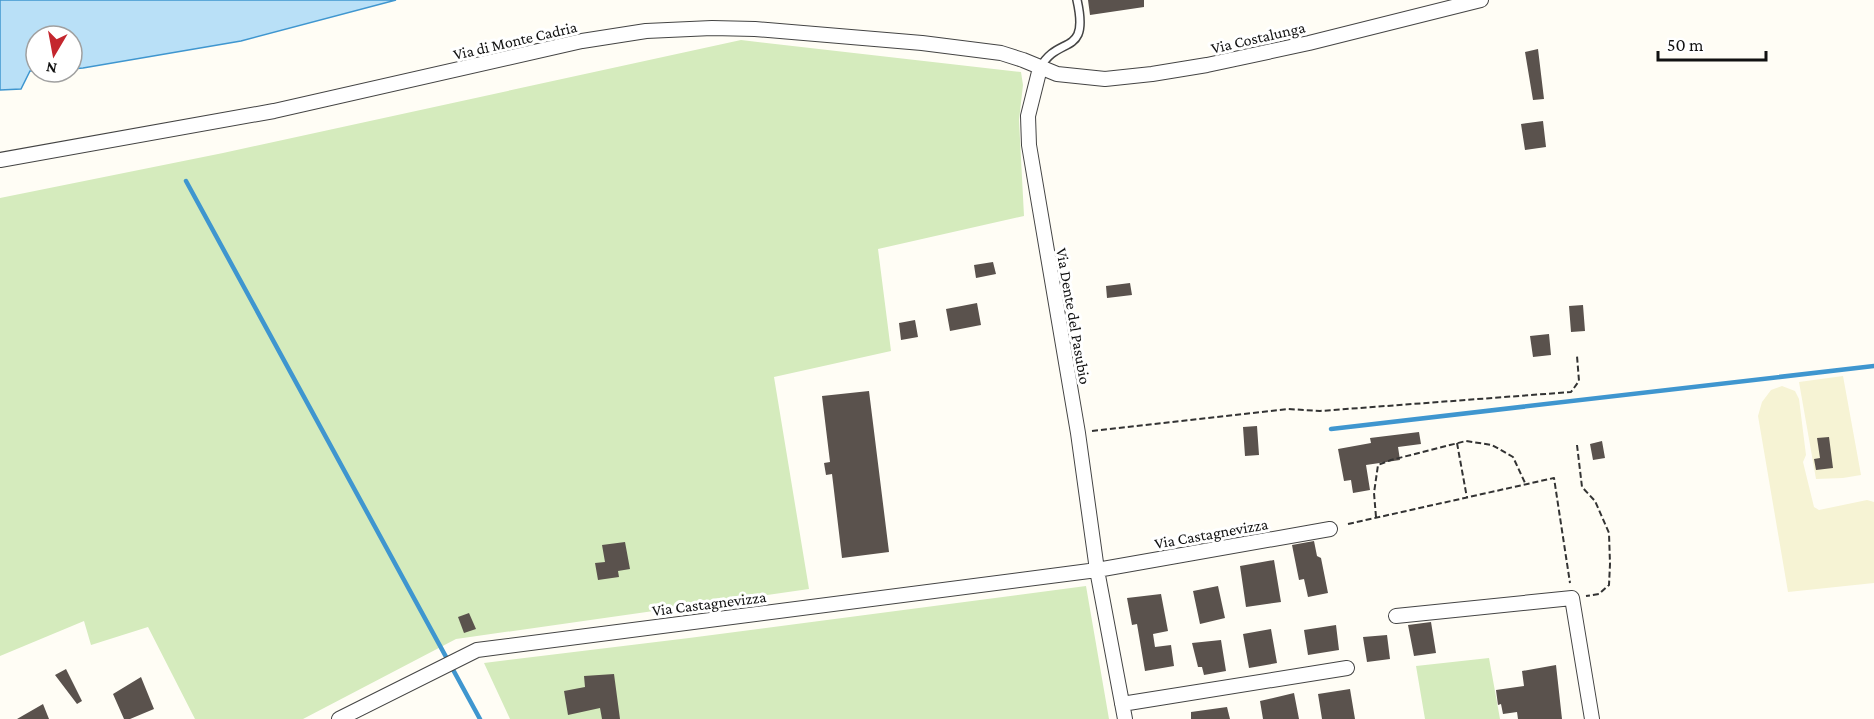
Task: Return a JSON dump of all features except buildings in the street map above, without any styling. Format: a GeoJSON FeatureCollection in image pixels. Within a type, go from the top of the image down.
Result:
{"type":"FeatureCollection","features":[{"type":"Feature","properties":{"kind":"street","name":"Via Costalunga"},"geometry":{"type":"LineString","coordinates":[[1040,68],[1057,74],[1105,79],[1174,71],[1309,43],[1481,0]]}},
{"type":"Feature","properties":{"kind":"street","name":"Via di Monte Cadria"},"geometry":{"type":"LineString","coordinates":[[0,160],[274,111],[582,41],[662,29],[755,29],[889,40],[1000,53],[1040,68]]}},
{"type":"Feature","properties":{"kind":"street","name":"Via Dente del Pasubio"},"geometry":{"type":"LineString","coordinates":[[1040,68],[1028,116],[1029,146],[1077,433],[1097,570]]}},
{"type":"Feature","properties":{"kind":"street","name":"Via Castagnevizza"},"geometry":{"type":"LineString","coordinates":[[339,719],[477,650],[1097,570],[1330,529]]}},
{"type":"Feature","properties":{"kind":"street"},"geometry":{"type":"LineString","coordinates":[[1097,570],[1125,719]]}},
{"type":"Feature","properties":{"kind":"street"},"geometry":{"type":"LineString","coordinates":[[1396,616],[1572,598],[1592,719]]}},
{"type":"Feature","properties":{"kind":"street"},"geometry":{"type":"LineString","coordinates":[[1122,704],[1347,668]]}},
{"type":"Feature","properties":{"kind":"lane"},"geometry":{"type":"LineString","coordinates":[[1040,68],[1047,58],[1072,43],[1079,34],[1081,22],[1077,0]]}},
{"type":"Feature","properties":{"kind":"path"},"geometry":{"type":"LineString","coordinates":[[1077,433],[1288,409],[1320,411],[1571,392],[1579,381],[1577,356]]}},
{"type":"Feature","properties":{"kind":"path"},"geometry":{"type":"LineString","coordinates":[[1376,519],[1374,493],[1378,465],[1456,443],[1466,441],[1492,445],[1513,457],[1526,485]]}},
{"type":"Feature","properties":{"kind":"path"},"geometry":{"type":"LineString","coordinates":[[1456,443],[1467,498]]}},
{"type":"Feature","properties":{"kind":"path"},"geometry":{"type":"LineString","coordinates":[[1348,524],[1554,478],[1572,598],[1599,594],[1609,585],[1609,533],[1595,501],[1582,487],[1577,445]]}},
{"type":"Feature","properties":{"kind":"shaded area"},"geometry":{"type":"Polygon","coordinates":[[[1843,376],[1861,475],[1816,479],[1799,382],[1843,376]]]}},
{"type":"Feature","properties":{"kind":"shaded area"},"geometry":{"type":"Polygon","coordinates":[[[1782,386],[1795,391],[1799,399],[1806,455],[1803,462],[1814,507],[1819,510],[1867,500],[1874,502],[1874,583],[1788,592],[1758,416],[1762,402],[1771,390],[1782,386]]]}},
{"type":"Feature","properties":{"kind":"green space"},"geometry":{"type":"Polygon","coordinates":[[[741,40],[1021,72],[1023,85],[1019,120],[1024,216],[878,249],[891,351],[774,377],[809,589],[456,639],[303,719],[195,719],[148,627],[91,645],[84,621],[0,656],[0,198],[223,153],[741,40]]]}},
{"type":"Feature","properties":{"kind":"green space"},"geometry":{"type":"Polygon","coordinates":[[[1086,586],[1109,719],[510,719],[484,663],[689,638],[1086,586]]]}},
{"type":"Feature","properties":{"kind":"green space"},"geometry":{"type":"Polygon","coordinates":[[[1489,658],[1500,719],[1425,719],[1416,666],[1489,658]]]}},
{"type":"Feature","properties":{"kind":"water"},"geometry":{"type":"Polygon","coordinates":[[[0,0],[396,0],[241,41],[84,68],[84,24],[24,24],[24,83],[21,89],[0,90],[0,0]]]}},
{"type":"Feature","properties":{"kind":"waterway"},"geometry":{"type":"LineString","coordinates":[[186,181],[480,719]]}},
{"type":"Feature","properties":{"kind":"waterway"},"geometry":{"type":"LineString","coordinates":[[1331,429],[1874,366]]}}]}
